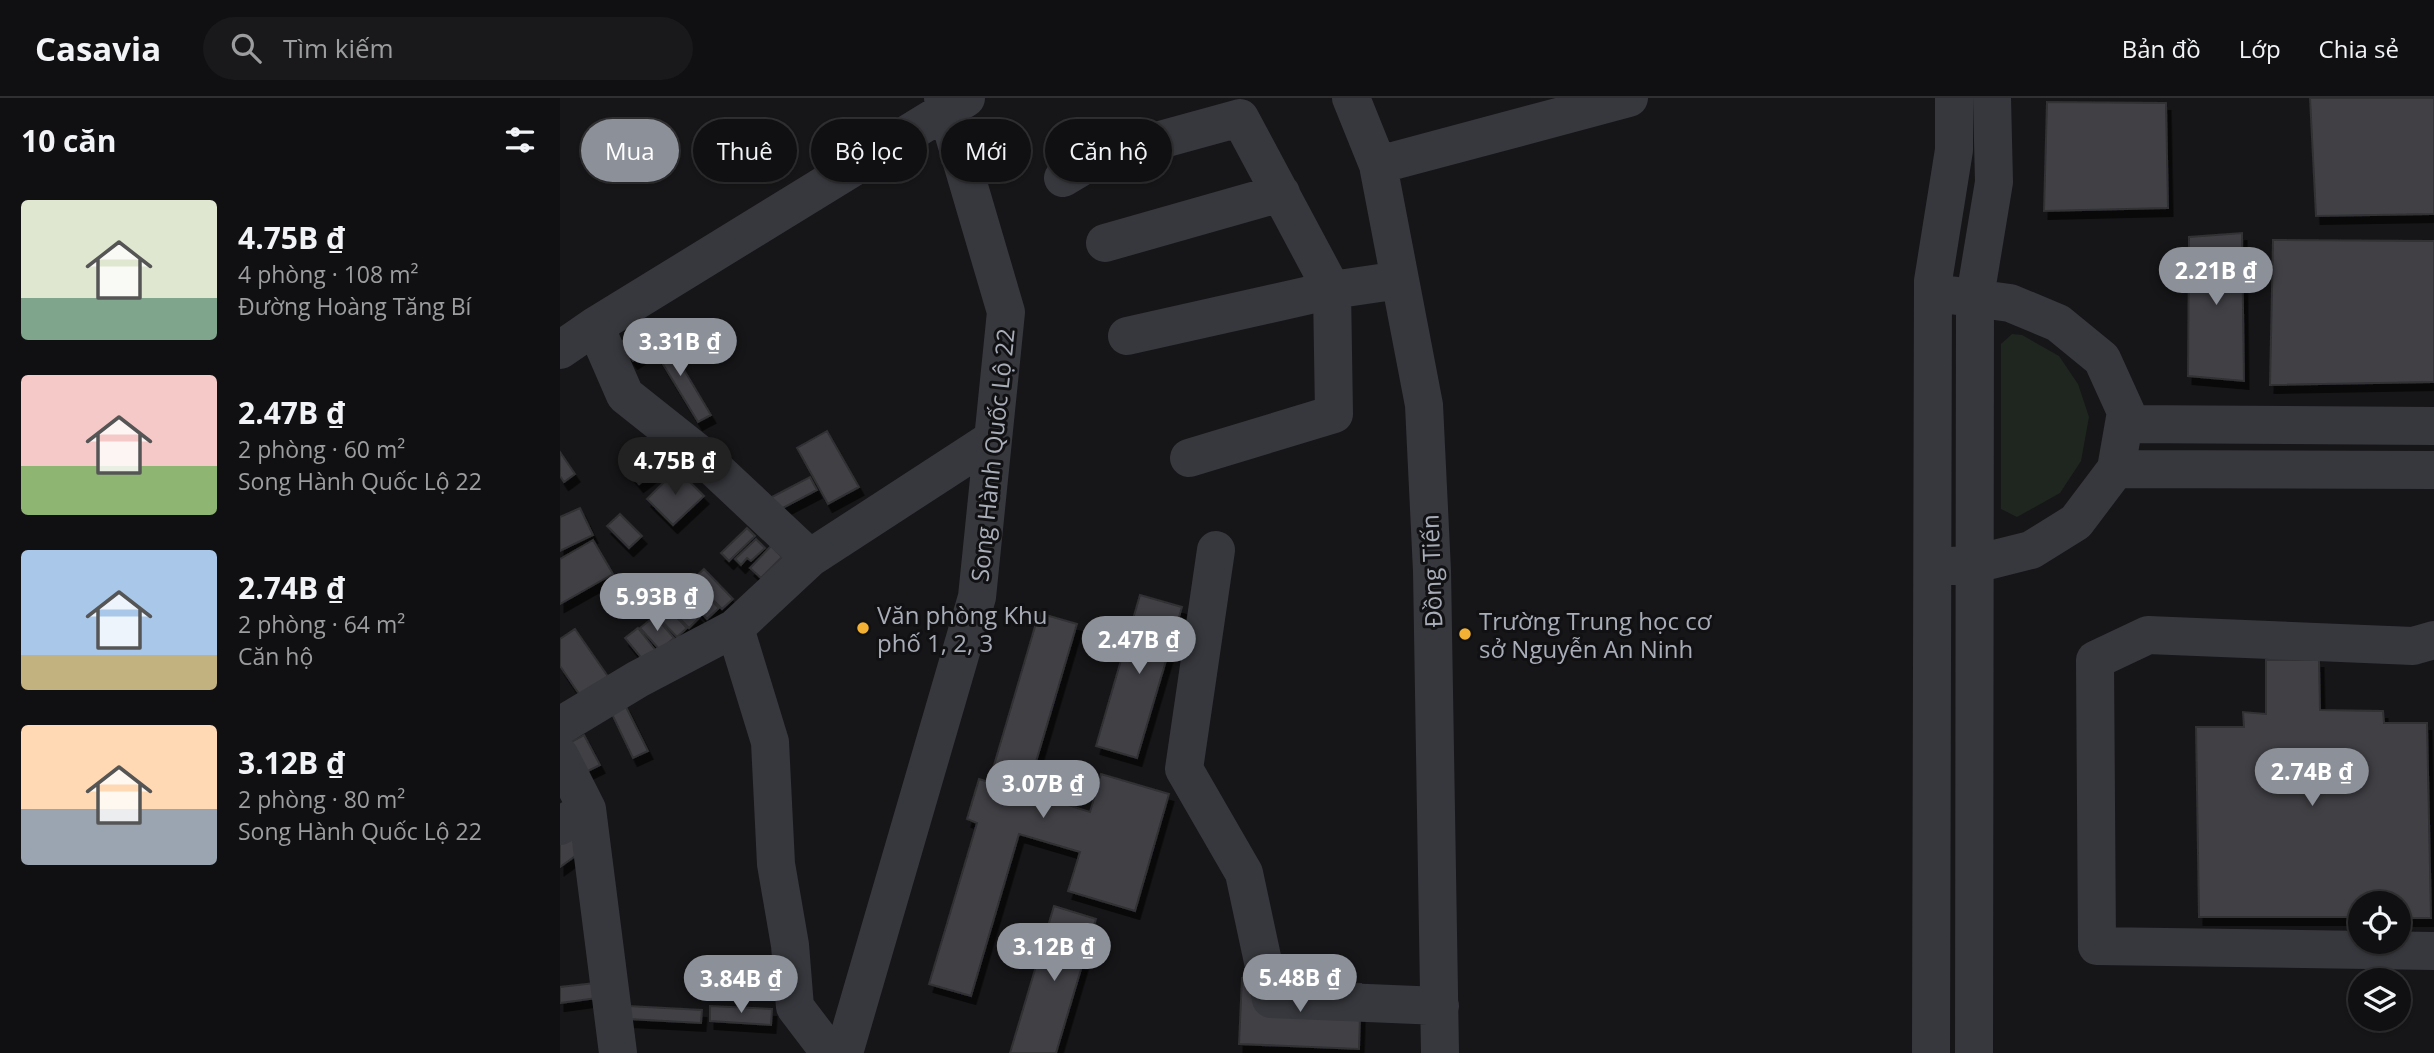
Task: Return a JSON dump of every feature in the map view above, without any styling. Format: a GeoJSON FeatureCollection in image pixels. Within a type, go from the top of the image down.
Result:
{"type":"FeatureCollection","features":[{"type":"Feature","properties":{"kind":"street","name":"Đồng Tiến"},"geometry":{"type":"LineString","coordinates":[[1351,98],[1378,165],[1424,405],[1432,571],[1440,1053]]}},
{"type":"Feature","properties":{"kind":"street"},"geometry":{"type":"LineString","coordinates":[[1378,165],[1629,98]]}},
{"type":"Feature","properties":{"kind":"street"},"geometry":{"type":"LineString","coordinates":[[1931,1053],[1933,281],[1954,149],[1954,98]]}},
{"type":"Feature","properties":{"kind":"street"},"geometry":{"type":"LineString","coordinates":[[1974,1053],[1975,297],[1994,182],[1992,98]]}},
{"type":"Feature","properties":{"kind":"street"},"geometry":{"type":"LineString","coordinates":[[560,350],[952,102]]}},
{"type":"Feature","properties":{"kind":"street","name":"Song Hành Quốc Lộ 22"},"geometry":{"type":"LineString","coordinates":[[844,1053],[977,597],[1006,312],[952,102]]}},
{"type":"Feature","properties":{"kind":"street"},"geometry":{"type":"LineString","coordinates":[[1172,137],[1240,118],[1332,290],[1334,414],[1189,458]]}},
{"type":"Feature","properties":{"kind":"street"},"geometry":{"type":"LineString","coordinates":[[1105,243],[1281,193]]}},
{"type":"Feature","properties":{"kind":"street"},"geometry":{"type":"LineString","coordinates":[[1127,335],[1332,290],[1400,280]]}},
{"type":"Feature","properties":{"kind":"street"},"geometry":{"type":"LineString","coordinates":[[1932,567],[1975,564],[2031,550],[2076,522],[2116,469],[2126,412],[2102,359],[2058,323],[2010,303],[1933,293]]}},
{"type":"Feature","properties":{"kind":"street"},"geometry":{"type":"LineString","coordinates":[[595,326],[625,395],[698,453],[810,558]]}},
{"type":"Feature","properties":{"kind":"street"},"geometry":{"type":"LineString","coordinates":[[2124,424],[2434,426]]}},
{"type":"Feature","properties":{"kind":"street"},"geometry":{"type":"LineString","coordinates":[[560,726],[638,679],[735,628],[810,558],[993,439]]}},
{"type":"Feature","properties":{"kind":"street"},"geometry":{"type":"LineString","coordinates":[[2116,469],[2434,470]]}},
{"type":"Feature","properties":{"kind":"street"},"geometry":{"type":"LineString","coordinates":[[1216,550],[1184,769],[1244,873],[1271,999],[1440,1006]]}},
{"type":"Feature","properties":{"kind":"street"},"geometry":{"type":"LineString","coordinates":[[735,628],[769,742],[776,864],[790,945],[796,1007],[830,1053]]}},
{"type":"Feature","properties":{"kind":"street"},"geometry":{"type":"LineString","coordinates":[[2434,640],[2413,646],[2148,635],[2095,660],[2097,946],[2434,951]]}},
{"type":"Feature","properties":{"kind":"street"},"geometry":{"type":"LineString","coordinates":[[560,756],[618,1053]]}},
{"type":"Feature","properties":{"kind":"street"},"geometry":{"type":"LineString","coordinates":[[1931,970],[1974,970]]}},
{"type":"Feature","properties":{"kind":"shaded area"},"geometry":{"type":"Polygon","coordinates":[[[2012,334],[2022,335],[2059,356],[2078,384],[2089,417],[2081,461],[2060,493],[2017,517],[2001,509],[2001,344],[2012,334]]]}},
{"type":"Feature","properties":{"kind":"building"},"geometry":{"type":"Polygon","coordinates":[[[2310,98],[2434,98],[2434,214],[2316,216],[2310,98]]]}},
{"type":"Feature","properties":{"kind":"building"},"geometry":{"type":"Polygon","coordinates":[[[2047,102],[2166,103],[2168,208],[2044,211],[2047,102]]]}},
{"type":"Feature","properties":{"kind":"building"},"geometry":{"type":"Polygon","coordinates":[[[2242,233],[2244,381],[2188,376],[2189,237],[2242,233]]]}},
{"type":"Feature","properties":{"kind":"building"},"geometry":{"type":"Polygon","coordinates":[[[2273,240],[2434,241],[2434,382],[2270,385],[2273,240]]]}},
{"type":"Feature","properties":{"kind":"building"},"geometry":{"type":"Polygon","coordinates":[[[662,333],[711,415],[698,422],[649,341],[662,333]]]}},
{"type":"Feature","properties":{"kind":"building"},"geometry":{"type":"Polygon","coordinates":[[[634,334],[647,352],[633,361],[620,343],[634,334]]]}},
{"type":"Feature","properties":{"kind":"building"},"geometry":{"type":"Polygon","coordinates":[[[827,431],[859,487],[828,504],[797,448],[827,431]]]}},
{"type":"Feature","properties":{"kind":"building"},"geometry":{"type":"Polygon","coordinates":[[[560,452],[575,474],[564,482],[560,476],[560,452]]]}},
{"type":"Feature","properties":{"kind":"building"},"geometry":{"type":"Polygon","coordinates":[[[647,458],[657,470],[639,484],[629,472],[647,458]]]}},
{"type":"Feature","properties":{"kind":"building"},"geometry":{"type":"Polygon","coordinates":[[[677,469],[704,496],[673,525],[647,499],[677,469]]]}},
{"type":"Feature","properties":{"kind":"building"},"geometry":{"type":"Polygon","coordinates":[[[810,477],[817,490],[777,511],[770,498],[810,477]]]}},
{"type":"Feature","properties":{"kind":"building"},"geometry":{"type":"Polygon","coordinates":[[[580,508],[593,535],[560,551],[560,517],[580,508]]]}},
{"type":"Feature","properties":{"kind":"building"},"geometry":{"type":"Polygon","coordinates":[[[620,514],[642,536],[629,548],[607,526],[620,514]]]}},
{"type":"Feature","properties":{"kind":"building"},"geometry":{"type":"Polygon","coordinates":[[[747,528],[755,536],[729,561],[721,553],[747,528]]]}},
{"type":"Feature","properties":{"kind":"building"},"geometry":{"type":"Polygon","coordinates":[[[756,539],[765,548],[751,561],[747,558],[741,565],[735,559],[756,539]]]}},
{"type":"Feature","properties":{"kind":"building"},"geometry":{"type":"Polygon","coordinates":[[[593,540],[613,574],[560,604],[560,559],[593,540]]]}},
{"type":"Feature","properties":{"kind":"building"},"geometry":{"type":"Polygon","coordinates":[[[771,546],[782,557],[761,578],[750,568],[771,546]]]}},
{"type":"Feature","properties":{"kind":"building"},"geometry":{"type":"Polygon","coordinates":[[[704,569],[733,599],[722,609],[693,579],[704,569]]]}},
{"type":"Feature","properties":{"kind":"building"},"geometry":{"type":"Polygon","coordinates":[[[696,585],[719,608],[707,619],[685,596],[696,585]]]}},
{"type":"Feature","properties":{"kind":"building"},"geometry":{"type":"Polygon","coordinates":[[[679,595],[700,617],[689,628],[668,607],[679,595]]]}},
{"type":"Feature","properties":{"kind":"building"},"geometry":{"type":"Polygon","coordinates":[[[1140,595],[1182,607],[1137,758],[1096,746],[1140,595]]]}},
{"type":"Feature","properties":{"kind":"building"},"geometry":{"type":"Polygon","coordinates":[[[664,604],[687,628],[677,637],[654,613],[664,604]]]}},
{"type":"Feature","properties":{"kind":"building"},"geometry":{"type":"Polygon","coordinates":[[[1039,613],[1077,624],[1027,792],[1090,812],[1101,774],[1169,794],[1135,911],[1068,891],[1080,852],[1019,834],[971,996],[929,984],[977,823],[967,819],[979,779],[989,782],[1039,613]]]}},
{"type":"Feature","properties":{"kind":"building"},"geometry":{"type":"Polygon","coordinates":[[[655,616],[674,638],[660,650],[640,628],[655,616]]]}},
{"type":"Feature","properties":{"kind":"building"},"geometry":{"type":"Polygon","coordinates":[[[638,628],[660,656],[648,666],[625,638],[638,628]]]}},
{"type":"Feature","properties":{"kind":"building"},"geometry":{"type":"Polygon","coordinates":[[[575,629],[616,688],[588,707],[560,666],[560,639],[575,629]]]}},
{"type":"Feature","properties":{"kind":"building"},"geometry":{"type":"Polygon","coordinates":[[[2266,660],[2319,660],[2320,710],[2383,711],[2384,723],[2427,723],[2431,918],[2411,918],[2411,891],[2348,891],[2348,917],[2199,917],[2196,727],[2244,727],[2243,712],[2266,714],[2266,660]]]}},
{"type":"Feature","properties":{"kind":"building"},"geometry":{"type":"Polygon","coordinates":[[[625,705],[648,751],[633,758],[611,712],[625,705]]]}},
{"type":"Feature","properties":{"kind":"building"},"geometry":{"type":"Polygon","coordinates":[[[584,735],[600,765],[574,778],[560,748],[584,735]]]}},
{"type":"Feature","properties":{"kind":"building"},"geometry":{"type":"Polygon","coordinates":[[[581,828],[592,844],[560,867],[560,843],[581,828]]]}},
{"type":"Feature","properties":{"kind":"building"},"geometry":{"type":"Polygon","coordinates":[[[1054,906],[1096,919],[1056,1053],[1010,1053],[1054,906]]]}},
{"type":"Feature","properties":{"kind":"building"},"geometry":{"type":"Polygon","coordinates":[[[1242,978],[1361,984],[1359,1049],[1239,1044],[1242,978]]]}},
{"type":"Feature","properties":{"kind":"building"},"geometry":{"type":"Polygon","coordinates":[[[603,982],[605,997],[560,1003],[560,987],[603,982]]]}},
{"type":"Feature","properties":{"kind":"building"},"geometry":{"type":"Polygon","coordinates":[[[628,1006],[702,1010],[701,1023],[628,1019],[628,1006]]]}},
{"type":"Feature","properties":{"kind":"building"},"geometry":{"type":"Polygon","coordinates":[[[710,1006],[772,1009],[771,1025],[710,1021],[710,1006]]]}},
{"type":"Feature","properties":{"kind":"place","name":"Văn phòng Khu phố 1, 2, 3"},"geometry":{"type":"Point","coordinates":[863,628]}},
{"type":"Feature","properties":{"kind":"place","name":"Trường Trung học cơ sở Nguyễn An Ninh"},"geometry":{"type":"Point","coordinates":[1465,634]}}]}
